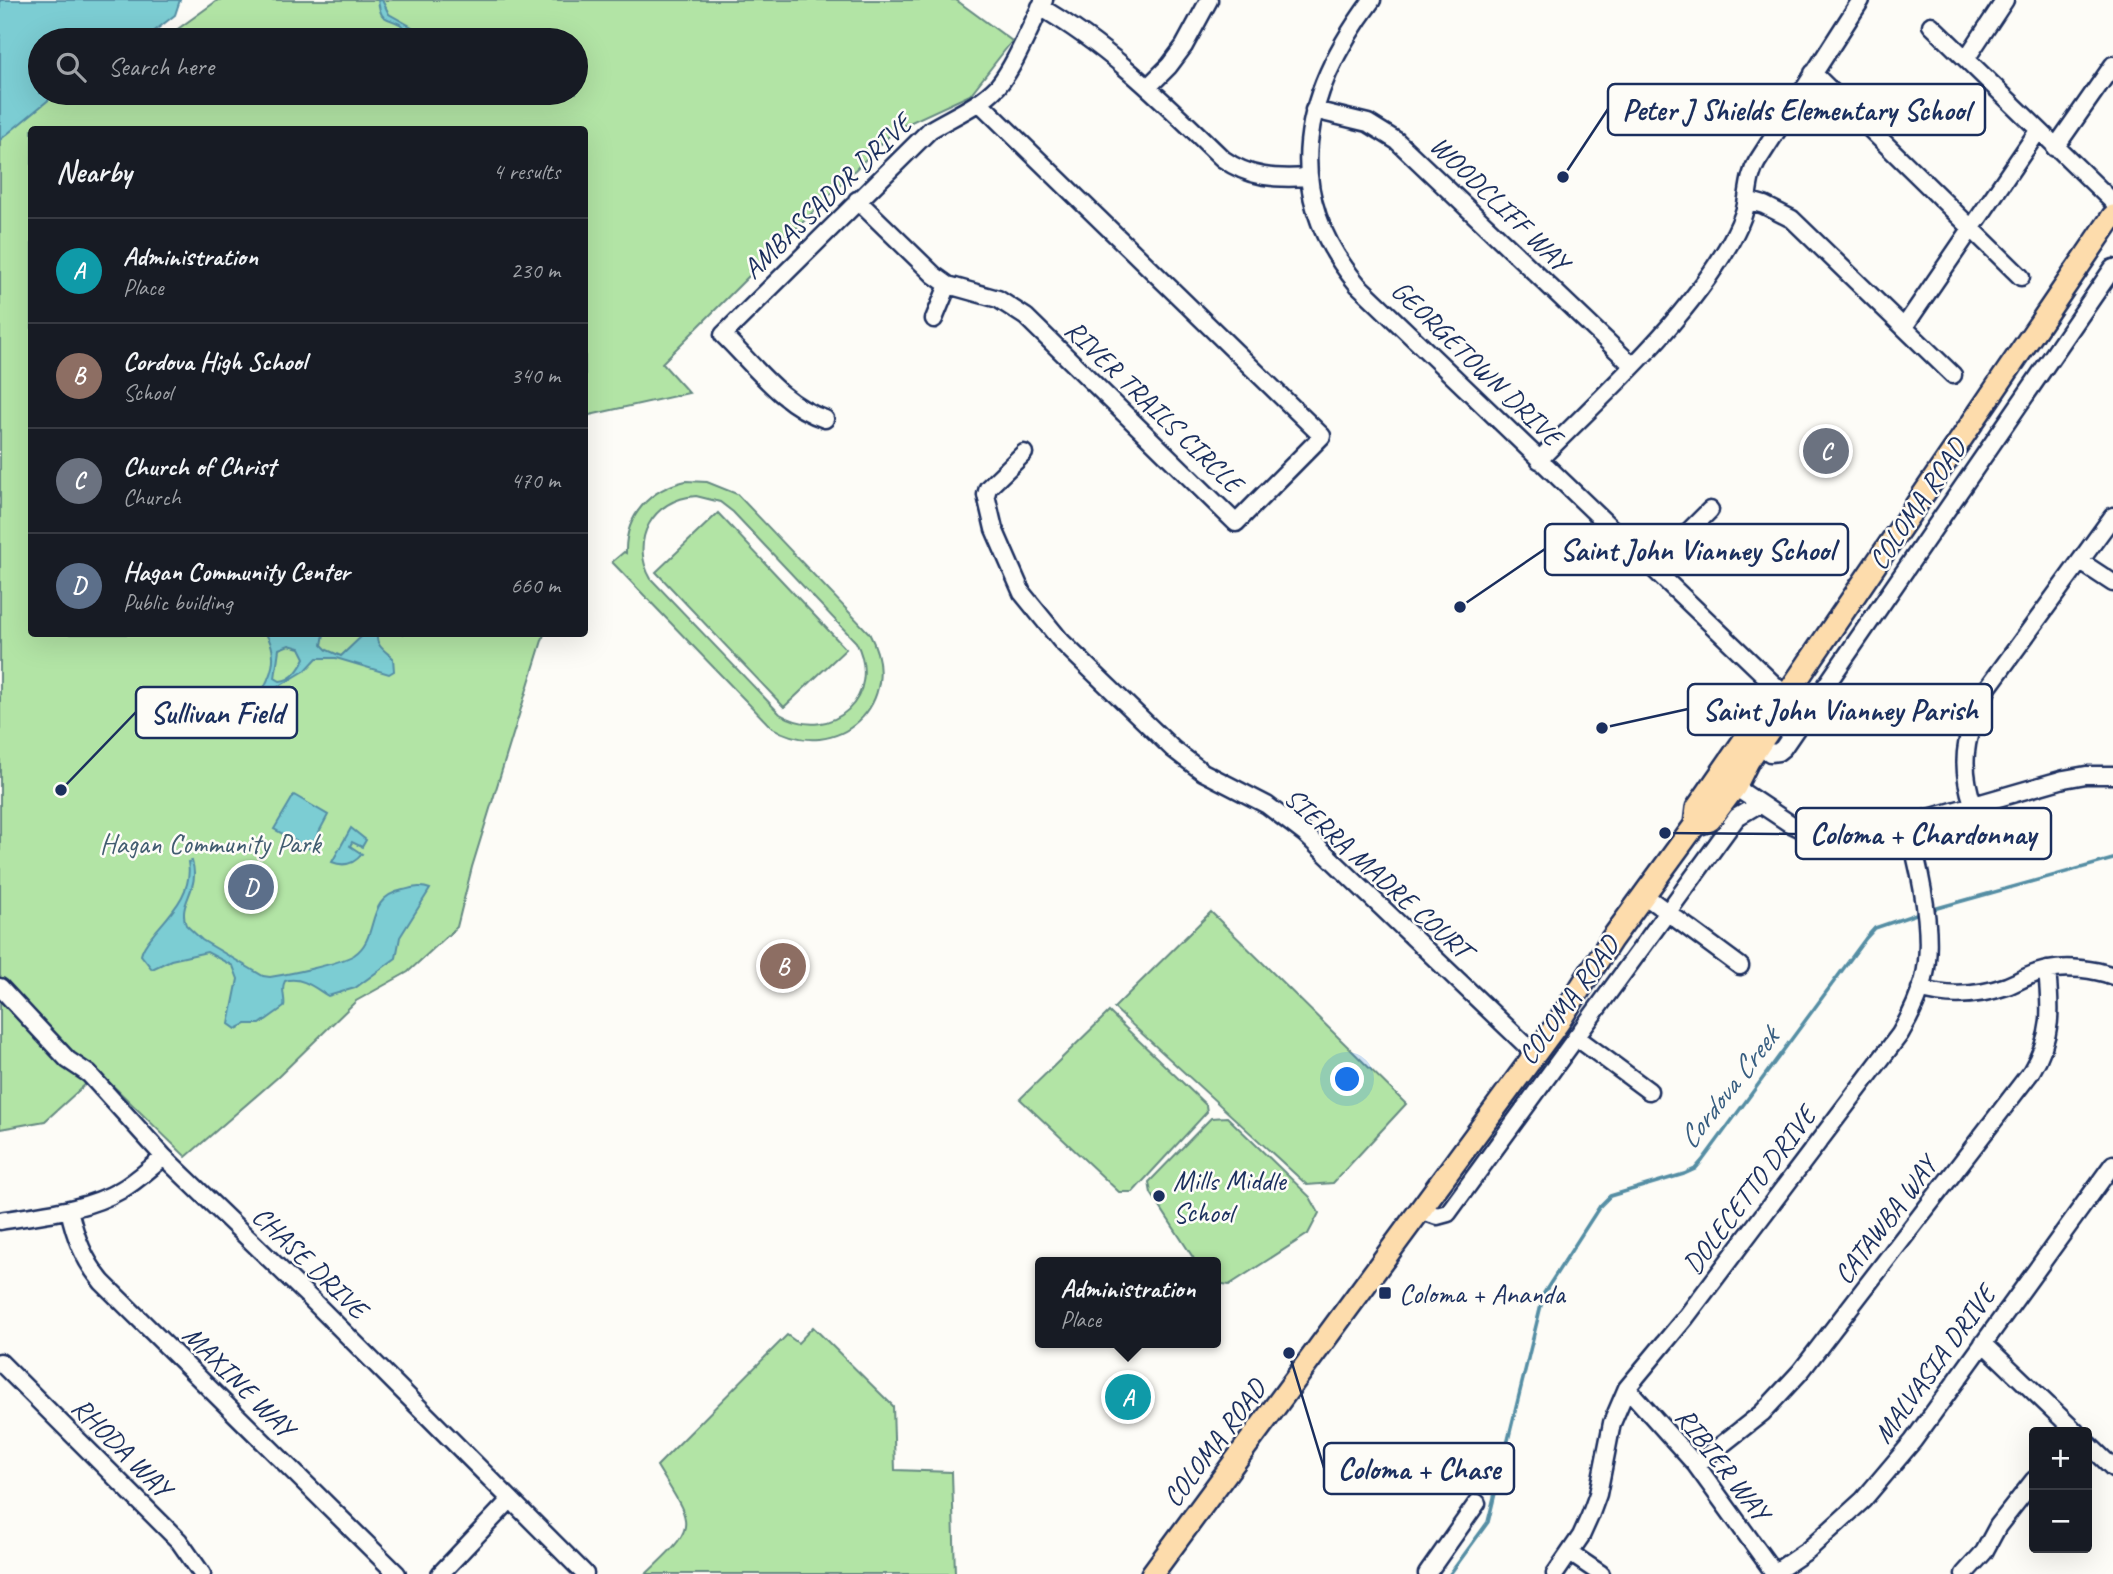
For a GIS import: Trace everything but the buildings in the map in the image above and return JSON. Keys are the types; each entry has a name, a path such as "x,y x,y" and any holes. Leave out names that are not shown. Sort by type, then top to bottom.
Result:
{"main road":[{"name":"COLOMA ROAD","path":"1695,825 1710,820 1735,787 1759,744 1783,710 1786,696 2113,216"},
{"name":"COLOMA ROAD","path":"1152,1574 1535,1054 1695,825 1700,804 1772,700 1786,696"},
{"path":"1700,804 1721,789 1735,787"}],"street":[{"path":"1148,87 1184,46 1209,0"},
{"name":"GEORGETOWN DRIVE","path":"1372,0 1333,61 1314,110 1308,139 1308,177 1325,237 1346,270 1368,295 1786,696"},
{"path":"1966,59 2005,0"},
{"path":"1042,4 1106,51 1235,167 1265,178 1308,177"},
{"name":"AMBASSADOR DRIVE","path":"825,419 806,412 792,402 723,335 930,130 979,102 998,85 1042,4"},
{"path":"1539,460 1669,327 1711,273 1740,225 1753,169 1813,74 1851,4"},
{"path":"1931,25 2113,202"},
{"path":"2056,148 2113,65"},
{"path":"1813,74 2021,277"},
{"name":"RIVER TRAILS CIRCLE","path":"857,200 934,275 948,285 998,299 1026,317 1236,523 1322,436 979,102"},
{"name":"WOODCLIFF WAY","path":"1314,110 1368,123 1397,141 1632,365"},
{"path":"1904,327 2038,131"},
{"path":"1747,200 1765,205 1792,219 1953,375"},
{"name":"COLOMA ROAD","path":"1759,744 1770,753 1783,748 2113,268"},
{"path":"934,319 948,285"},
{"name":"SIERRA MADRE COURT","path":"1024,453 988,488 986,495 994,529 1022,593 1061,641 1173,749 1203,772 1267,805 1305,834 1535,1054"},
{"path":"1652,569 1710,509"},
{"path":"1973,804 1966,778 1965,750 1977,711 1989,686 2113,516"},
{"path":"2081,562 2113,583"},
{"path":"1735,787 1801,829 1822,837 1865,836 2064,779 2086,775 2113,775"},
{"name":"COLOMA ROAD","path":"1420,1210 1437,1216 1448,1213 1737,817 1759,804"},
{"name":"DOLECETTO DRIVE","path":"1556,1574 1586,1526 1598,1494 1612,1423 1627,1388 1685,1317 1900,1034 1910,1017 1927,957 1920,877 1907,824"},
{"path":"1644,895 1740,966"},
{"path":"1920,989 1947,996 1971,994 2007,986 2047,970 2085,970 2113,976"},
{"name":"CATAWBA WAY","path":"1696,1465 1762,1413 1801,1371 2031,1072 2047,1041 2050,1023 2047,970"},
{"name":"CHASE DRIVE","path":"0,987 68,1060 89,1074 164,1157 311,1299 585,1574"},
{"path":"1576,1037 1650,1091"},
{"path":"0,1221 69,1209 102,1200 133,1183 164,1157"},
{"name":"MALVASIA DRIVE","path":"1775,1573 1808,1550 1863,1500 1913,1441 2113,1164"},
{"name":"MAXINE WAY","path":"69,1209 82,1254 102,1282 397,1574"},
{"path":"1983,1343 2070,1427"},
{"name":"RHODA WAY","path":"0,1362 179,1541 202,1574"},
{"name":"RIBIER WAY","path":"1627,1388 1696,1465 1775,1573"},
{"path":"2092,1448 2113,1468"},
{"path":"1964,1574 1984,1552 1998,1526 2029,1486"},
{"path":"440,1574 510,1500"},
{"path":"1427,1574 1477,1503"},
{"path":"1570,1553 1601,1574"}],"green space":[{"name":"Hagan Community Park","path":"218,0 956,0 1012,41 970,95 896,129 662,363 689,393 588,415 588,126 28,126 28,637 543,637 472,867 457,927 408,972 356,1001 278,1077 186,1157 99,1072 45,1121 0,1129 0,135 40,105 588,105 588,28 179,28"},
{"path":"686,481 707,482 737,494 869,633 878,658 879,682 872,704 859,721 841,733 820,739 796,737 771,727 612,562 626,553 630,527 642,506 661,490","holes":["696,496 720,502 733,512 856,642 863,662 863,680 858,697 848,710 834,719 818,723 799,722 780,714 651,579 645,565 644,537 657,514 667,505"]},
{"path":"718,513 846,649 784,707 656,572"},
{"path":"1211,912 1406,1104 1333,1183 1307,1185 1114,1008"},
{"path":"1109,1012 1206,1105 1207,1112 1133,1192 1119,1192 1020,1099"},
{"path":"1227,1117 1310,1197 1319,1213 1308,1234 1229,1285 1221,1284 1221,1257 1193,1257 1151,1193 1149,1182 1211,1118"},
{"path":"813,1327 893,1406 895,1470 952,1472 955,1574 646,1574 675,1545 683,1534 685,1524 684,1514 657,1466 787,1335 798,1343"}],"water":[{"path":"0,0 180,0 175,15 158,28 28,28 28,105 42,105 0,140"},
{"path":"378,0 382,0 389,14 412,28 403,28 384,17"},
{"path":"268,637 323,637 322,645 341,656 361,637 377,637 379,645 393,658 394,671 389,674 336,658 317,658 306,670 273,690 263,700 259,697 272,666 272,650","holes":["289,645 300,648 305,658 289,678 280,681 275,678 279,649"]},
{"path":"294,795 328,815 310,849 274,829"},
{"path":"351,828 366,840 362,847 352,842 350,846 362,854 349,864 332,862"},
{"path":"192,861 194,880 184,909 186,925 202,940 263,976 270,977 326,965 354,955 367,938 382,901 403,890 420,887 430,889 400,937 396,958 355,988 328,996 302,981 285,981 284,1007 260,1024 246,1024 236,1029 229,1024 238,979 233,966 207,952 171,960 152,969 141,955 147,942 181,899 188,882 188,862"}],"waterway":[{"name":"Cordova Creek","path":"1930,910 2113,859"},
{"name":"Cordova Creek","path":"1450,1574 1488,1522 1544,1293 1600,1206 1610,1196 1695,1169 1866,938 1875,928 1922,912"}],"place":[{"name":"Peter J Shields Elementary School","path":"1563,177"},
{"name":"Church of Christ","path":"1826,451"},
{"name":"Saint John Vianney School","path":"1460,607"},
{"name":"Saint John Vianney Parish","path":"1602,728"},
{"name":"Sullivan Field","path":"61,790"},
{"name":"Coloma + Chardonnay","path":"1665,833"},
{"name":"Hagan Community Center","path":"251,887"},
{"name":"Cordova High School","path":"783,966"},
{"name":"Mills Middle School","path":"1159,1196"},
{"name":"Coloma + Ananda","path":"1385,1293"},
{"name":"Coloma + Chase","path":"1289,1353"},
{"name":"Administration","path":"1128,1397"}]}
